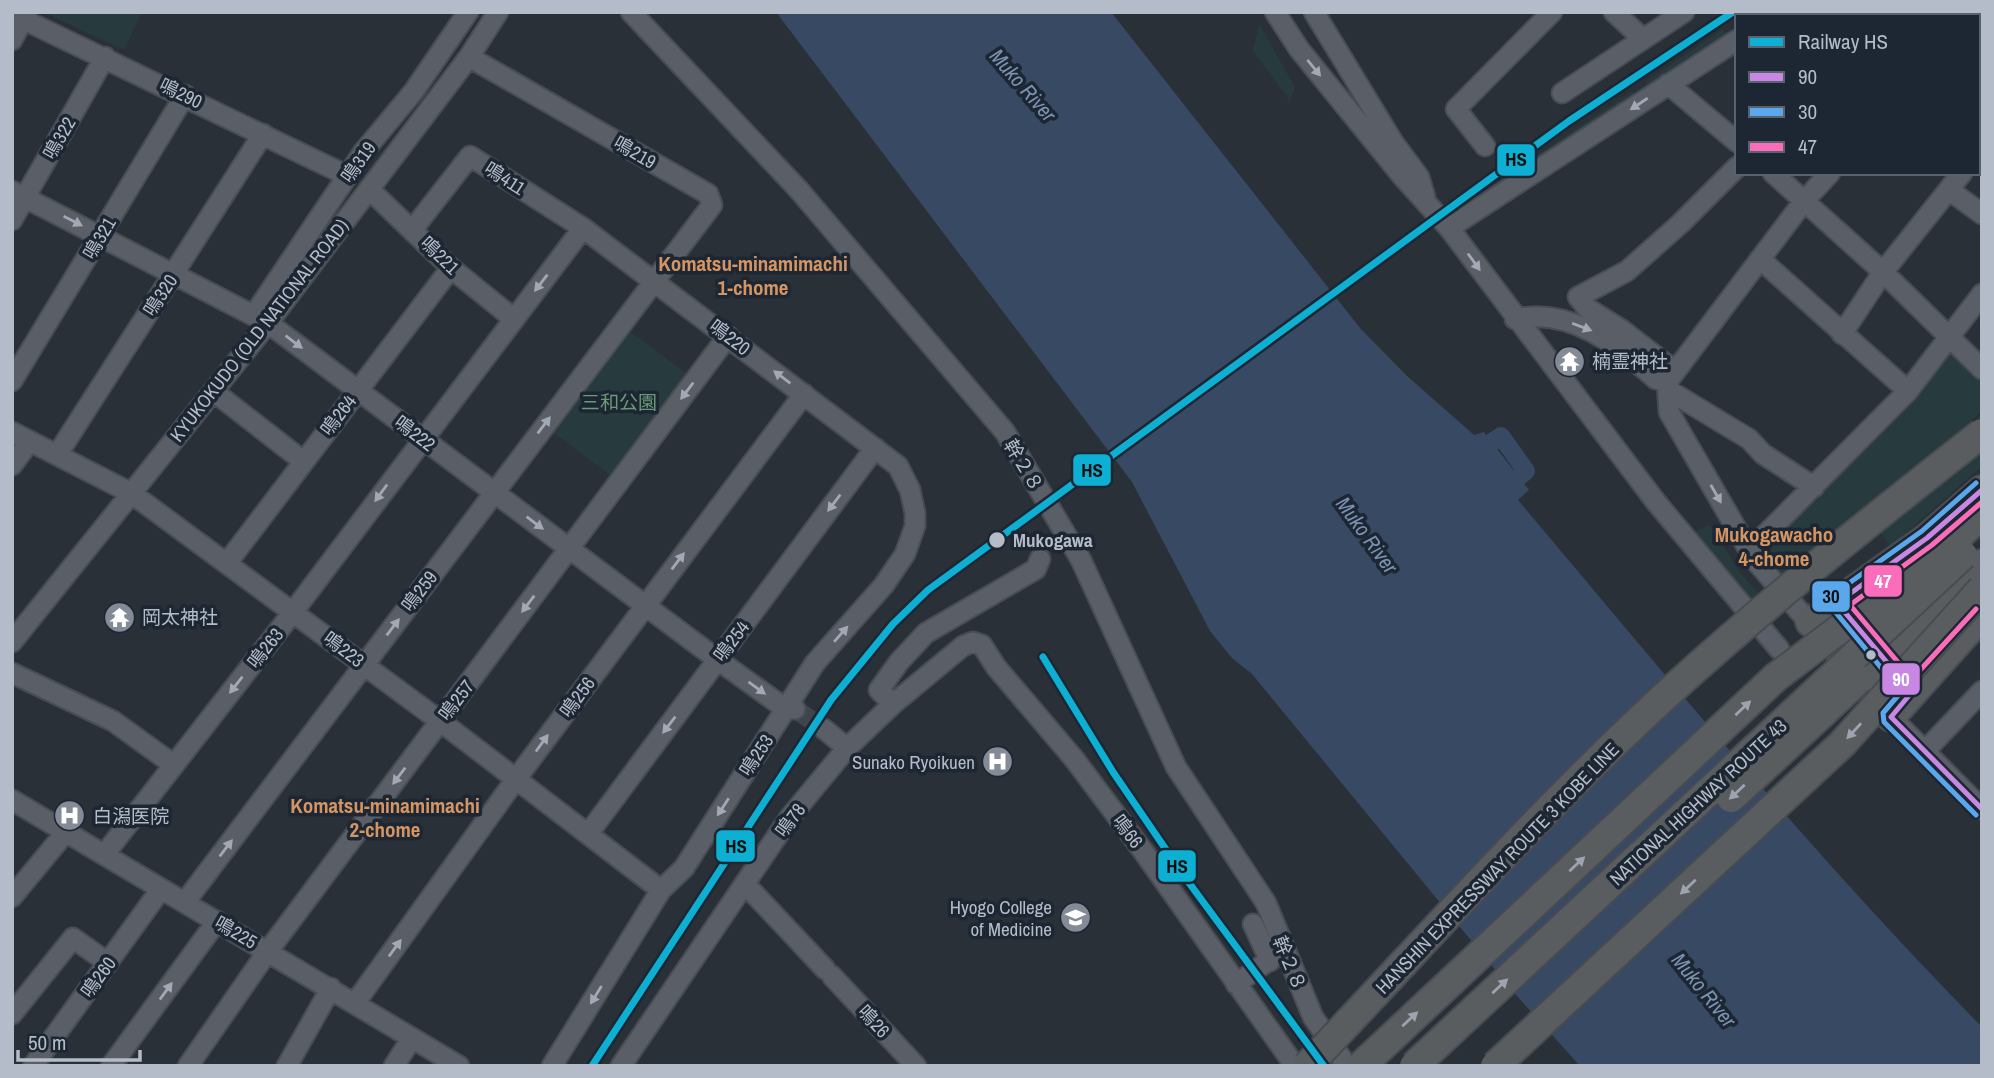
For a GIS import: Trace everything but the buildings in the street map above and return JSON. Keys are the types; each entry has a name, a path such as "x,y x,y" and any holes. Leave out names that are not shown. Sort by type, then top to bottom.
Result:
{"highway":[{"name":"HANSHIN EXPRESSWAY ROUTE 3 KOBE LINE","path":"1310,1066 1464,906 1541,821 1677,689 1813,570 1982,435"},
{"name":"HANSHIN EXPRESSWAY ROUTE 3 KOBE LINE","path":"1310,1066 1540,818 1675,687 1808,570 1982,435"},
{"path":"1810,622 1927,538 1982,490"},
{"path":"1361,1066 1776,677 1939,554 1982,514"},
{"name":"NATIONAL HIGHWAY ROUTE 43","path":"1414,1066 1982,538"},
{"name":"NATIONAL HIGHWAY ROUTE 43","path":"1442,1066 1982,564"},
{"path":"1495,1066 1842,744 1982,590"},
{"path":"1891,717 1982,615"},
{"path":"1326,1066 1464,906"}],"street":[{"name":"鳴319","path":"261,319 348,176 468,12"},
{"name":"KYUKOKUDO (OLD NATIONAL ROAD)","path":"12,642 213,391 261,319 369,189 469,57 498,12"},
{"name":"幹２８","path":"631,12 798,189 1005,432 1081,560 1176,766 1266,903 1313,1017 1347,1066"},
{"path":"1275,12 1306,58 1410,187 1449,228 1656,502 1779,649"},
{"path":"1314,12 1394,142 1419,177 1427,202"},
{"path":"1485,146 1456,109 1552,12"},
{"path":"1614,12 1643,39"},
{"path":"1562,93 1684,12"},
{"name":"鳴290","path":"21,15 348,176"},
{"path":"12,40 21,15"},
{"path":"1449,228 1735,41"},
{"name":"鳴322","path":"12,220 19,194 105,57"},
{"name":"鳴219","path":"469,57 708,194 712,205 653,280"},
{"path":"1668,84 1735,140"},
{"name":"鳴321","path":"12,381 185,95"},
{"name":"鳴320","path":"57,455 263,134"},
{"name":"鳴411","path":"413,229 470,156 583,228"},
{"path":"1735,169 1681,223 1627,271 1578,297 1587,309 1622,330 1670,381 1749,439 1763,454 1814,486"},
{"path":"1775,175 1883,272 1982,369"},
{"path":"1828,175 1804,201 1670,381 1669,412 1749,551 1891,717 1982,809"},
{"path":"1842,334 1883,272 1960,175"},
{"name":"鳴221","path":"369,189 451,268 514,319"},
{"path":"1949,190 1982,214"},
{"name":"鳴222","path":"19,194 261,319 718,660 791,709"},
{"name":"鳴220","path":"583,228 875,448"},
{"name":"鳴263","path":"104,855 293,612 583,228"},
{"path":"1760,259 1908,391"},
{"name":"鳴264","path":"227,563 451,268"},
{"name":"鳴259","path":"185,902 653,280"},
{"path":"1749,551 1908,391 1982,294"},
{"path":"1516,318 1528,316 1588,327 1656,379 1670,381"},
{"name":"鳴257","path":"188,1066 268,951 728,336"},
{"path":"213,391 303,461"},
{"name":"鳴256","path":"355,1003 644,605 804,394"},
{"name":"鳴223","path":"12,432 131,494 364,664 661,890"},
{"path":"12,465 30,441"},
{"name":"鳴254","path":"588,834 875,448"},
{"name":"鳴253","path":"552,1066 661,890 684,868 791,709 815,663 897,569 911,538 915,513 910,490 898,466 875,448"},
{"path":"889,700 879,690 899,662 926,634 1038,564"},
{"name":"鳴78","path":"621,1066 790,817 847,748 893,704 963,646 973,642"},
{"name":"鳴66","path":"973,642 982,645 996,667 1075,760 1295,1066"},
{"path":"12,673 113,721 174,765"},
{"path":"1925,751 1982,691"},
{"path":"824,729 847,748"},
{"name":"鳴225","path":"12,800 459,1066"},
{"path":"12,897 65,833"},
{"name":"鳴26","path":"745,884 916,1066"},
{"name":"鳴260","path":"33,1066 161,888"},
{"path":"111,1066 217,921"},
{"path":"1237,984 1267,962 1253,924"},
{"path":"12,1014 73,939 108,963"},
{"path":"288,1066 331,988"},
{"path":"394,1066 412,1038"}],"green space":[{"path":"43,12 142,12 124,50"},
{"path":"1259,24 1295,87 1290,101 1253,51"},
{"path":"1723,29 1727,36 1648,86 1645,82"},
{"path":"1632,91 1634,95 1489,193 1487,189"},
{"name":"三和公園","path":"622,326 691,377 615,479 546,427"},
{"path":"1947,347 1982,376 1982,411 1932,454 1982,414 1982,466 1891,546 1861,511 1779,576 1758,549"},
{"path":"1710,525 1739,571 1777,616 1769,624 1695,532"}],"water":[{"name":"Muko River","path":"776,12 1111,12 1360,328 1407,376 1474,435 1484,432 1529,490 1518,500 1803,834 1982,1027 1982,1066 1580,1066 1516,995 1252,674 1232,658 1210,631 1132,482"}],"waterway":[{"path":"1492,442 1501,436 1526,471 1519,477"}],"tunnel":[{"path":"795,709 824,729"}],"rail line":[{"name":"HS","path":"592,1066 831,700 893,624 928,590 1569,121 1733,12"},
{"name":"HS","path":"1043,657 1113,772 1184,876 1324,1066"}],"transit line":[{"name":"30","path":"1976,483 1922,531 1831,596 1828,603 1901,692 1883,713 1884,722 1976,815"},
{"name":"90","path":"1982,490 1927,538 1837,603 1912,692 1891,717 1982,809"},
{"name":"47","path":"1976,609 1912,679 1850,605 1932,545 1982,502"}],"place":[{"name":"楠霊神社","path":"1569,361"},
{"name":"Mukogawa","path":"997,540"},
{"name":"岡太神社","path":"119,617"},
{"name":"Sunako Ryoikuen","path":"998,762"},
{"name":"白潟医院","path":"70,816"},
{"name":"Hyogo College of Medicine","path":"1075,918"}],"district":[{"name":"Komatsu-minamimachi 1-chome","path":"753,275"},
{"name":"Mukogawacho 4-chome","path":"1774,546"},
{"name":"Komatsu-minamimachi 2-chome","path":"385,817"}]}
